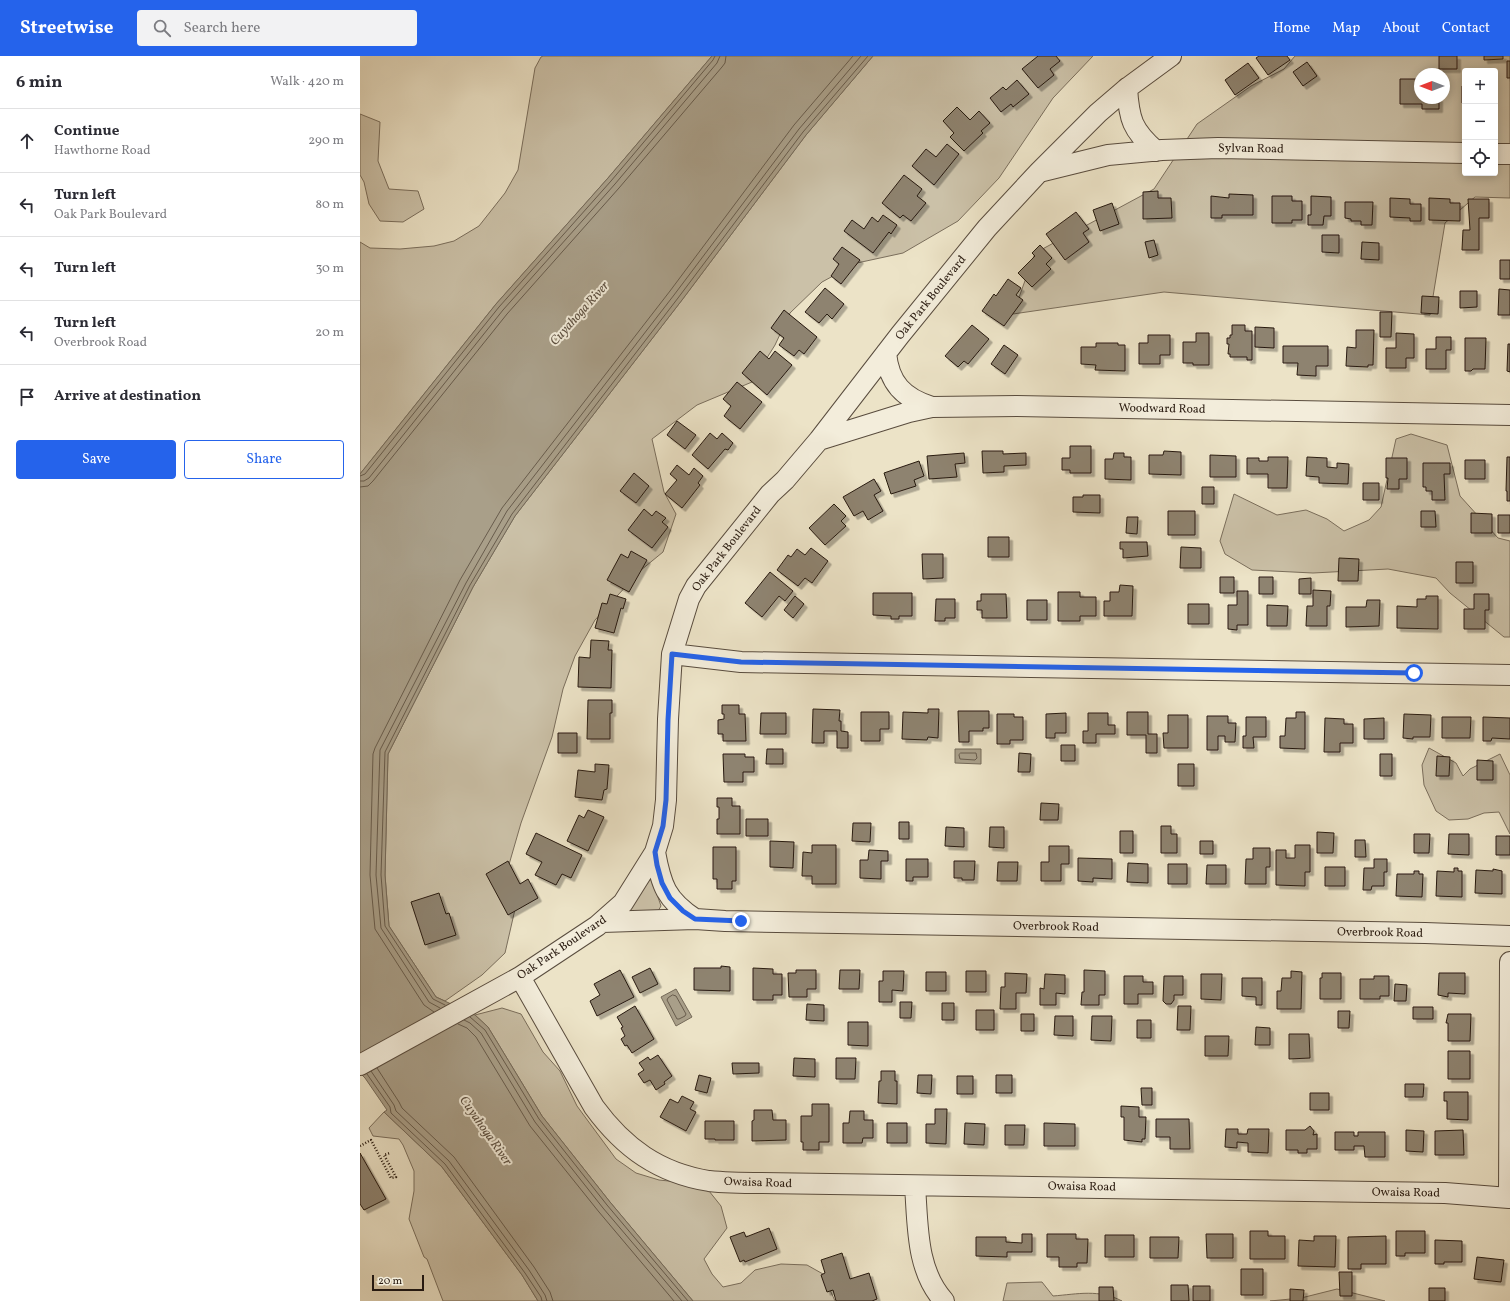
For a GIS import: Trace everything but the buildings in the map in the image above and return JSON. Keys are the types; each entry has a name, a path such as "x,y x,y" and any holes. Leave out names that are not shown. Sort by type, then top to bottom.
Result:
{"street":[{"name":"Oak Park Boulevard","path":"360,1066 520,977 602,922 623,903 655,852 663,826 666,800 668,720 672,654 689,599 696,586 770,494 785,480 818,440 886,353 983,234 1039,172 1098,113 1127,88 1171,56"},
{"path":"1127,88 1128,104 1132,121 1141,137 1156,151"},
{"name":"Sylvan Road","path":"1039,172 1108,155 1218,148 1462,153"},
{"path":"1498,154 1510,154"},
{"path":"886,353 890,372 895,382 903,392 912,399 932,407"},
{"name":"Woodward Road","path":"818,440 909,412 932,407 1032,407 1510,415"},
{"path":"672,654 741,662 1510,675"},
{"path":"655,852 662,883 670,898 683,911 695,919"},
{"name":"Overbrook Road","path":"602,922 695,919 725,921 1425,933 1510,936"},
{"name":"Owaisa Road","path":"520,977 594,1107 616,1134 628,1146 655,1164 682,1175 722,1182 1445,1193 1509,1198 1510,962"},
{"path":"915,1186 919,1245 926,1272 944,1301"}],"path":[{"path":"360,1146 371,1140 391,1178 396,1177 384,1155 390,1153"}],"shaded area":[{"path":"543,56 712,56 608,178 496,304 360,474 360,242 370,248 400,249 434,246 454,241 479,226 505,193 518,170 535,68"},
{"path":"873,56 1093,56 1053,98 999,178 958,221 903,253 857,263 822,282 790,313 775,345 752,382 697,405 652,439 664,492 676,514 663,552 641,570 595,620 575,656 563,689 552,737 521,823 508,868 516,905 505,953 482,975 445,1001 436,997 389,926 385,875 388,754 473,587 515,516 682,300 806,135"},
{"path":"1295,56 1510,56 1510,198 1475,197 1445,223 1430,315 1164,292 1013,314 1035,253 1154,189 1197,124 1251,86 1284,69"},
{"path":"360,114 380,122 378,161 389,189 418,191 424,209 403,222 380,221 369,204 364,182 360,175"},
{"path":"1411,434 1447,445 1460,496 1498,538 1510,541 1510,637 1504,637 1450,593 1436,578 1388,569 1313,573 1252,570 1225,554 1220,541 1234,494 1277,515 1306,510 1327,519 1344,531 1369,520 1381,507 1396,439"},
{"path":"1429,748 1456,763 1463,776 1470,769 1500,754 1510,775 1510,834 1499,812 1484,813 1468,819 1449,820 1436,811 1424,785 1422,765"},
{"path":"651,877 661,906 658,911 631,913 629,907"},
{"path":"502,1008 521,1014 543,1052 560,1071 577,1106 616,1159 636,1173 659,1180 688,1183 709,1191 721,1206 727,1228 704,1259 712,1274 723,1287 741,1283 755,1270 781,1264 807,1265 823,1274 835,1301 693,1301 610,1202 542,1116 488,1027 475,1015"},
{"path":"384,1112 442,1167 522,1275 538,1301 443,1301 427,1259 424,1257 409,1219 414,1191 414,1171 403,1145 399,1139 373,1136 369,1128"},
{"path":"1042,1282 1053,1296 1088,1293 1105,1295 1122,1301 1003,1301 1007,1283"},
{"path":"1337,1289 1385,1301 1270,1301 1301,1298"}],"water":[{"name":"Cuyahoga River","path":"712,56 873,56 806,135 682,300 515,516 473,587 388,754 385,875 389,926 436,997 475,1015 488,1027 542,1116 610,1202 693,1301 538,1301 522,1275 442,1167 384,1112 387,1110 360,1073 360,474 496,304 608,178"},
{"path":"955,749 981,749 981,764 955,763"},
{"path":"676,989 692,1017 676,1026 661,997"}],"route":[{"path":"741,921 695,919 683,911 670,898 662,883 657,865 655,852 663,826 666,800 668,720 672,654 741,662 1414,673"}]}
